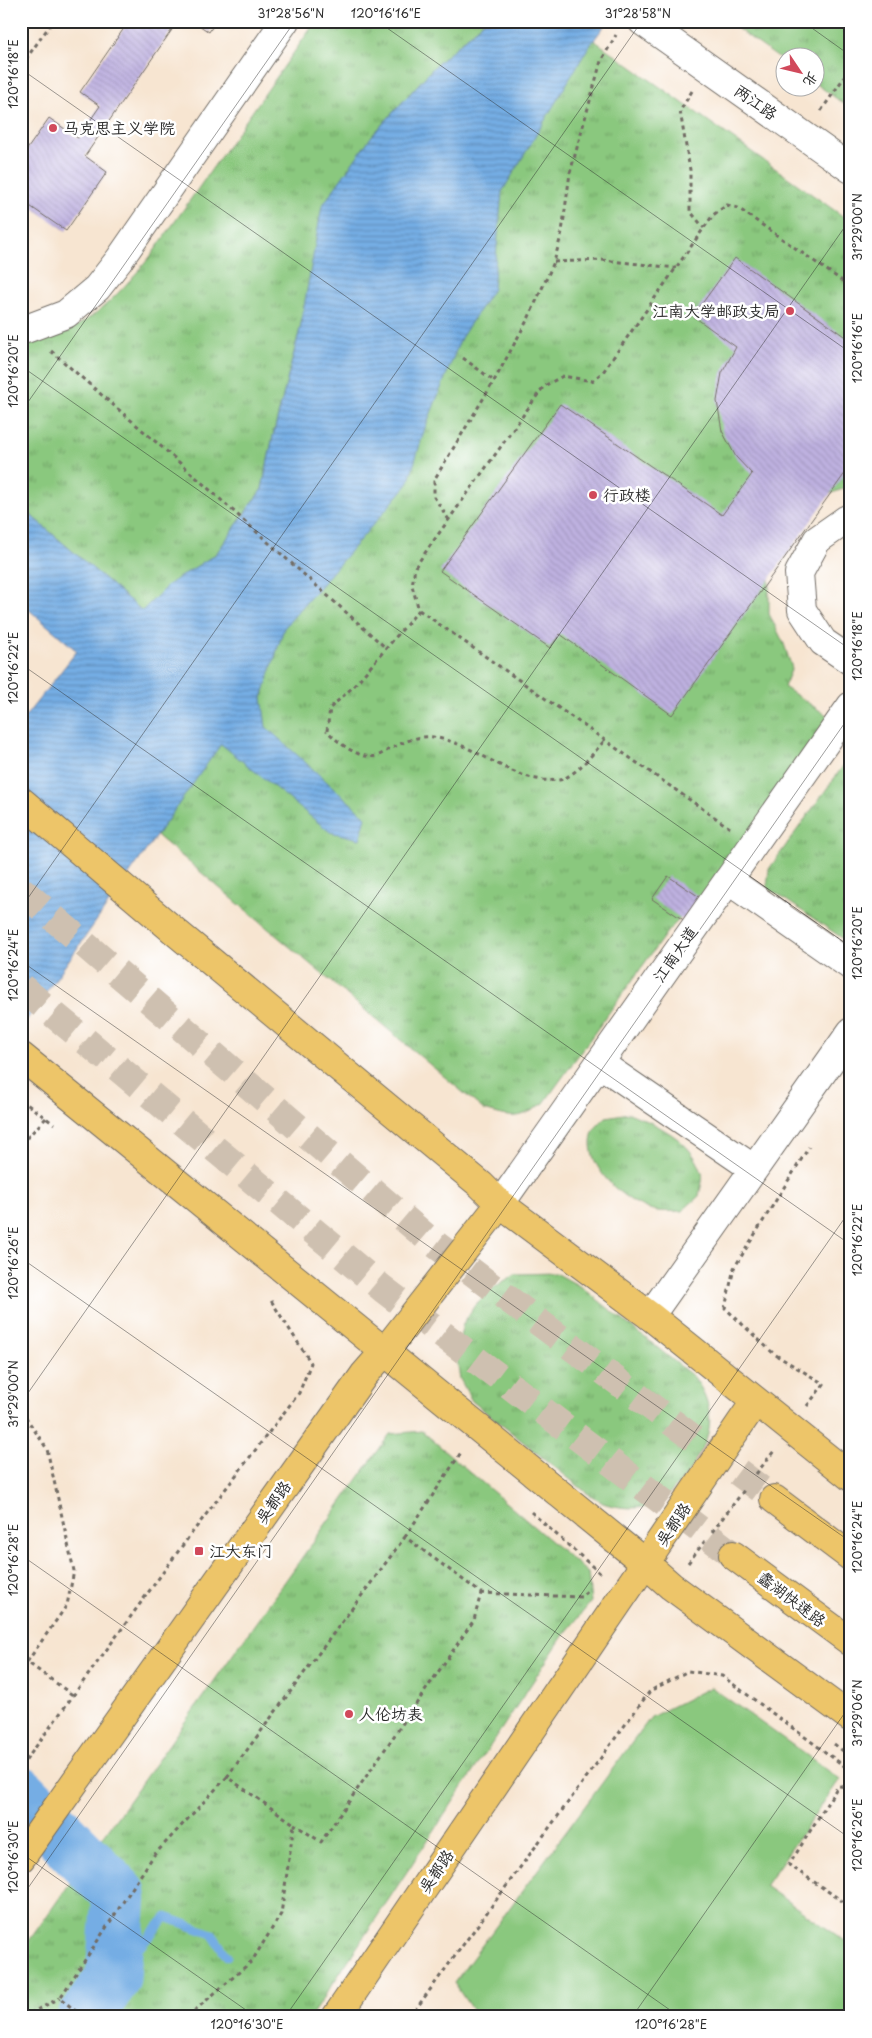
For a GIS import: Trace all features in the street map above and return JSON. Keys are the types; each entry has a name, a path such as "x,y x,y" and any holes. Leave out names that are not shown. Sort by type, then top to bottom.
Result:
{"main road":[{"path":"21,801 178,934 481,1184 500,1204 650,1316 851,1477"},
{"path":"21,1056 671,1586 851,1718"},
{"name":"吴都路","path":"21,1858 364,1374 385,1351 500,1204"},
{"name":"吴都路","path":"336,2017 755,1402"},
{"path":"774,1498 851,1557"},
{"name":"蠡湖快速路","path":"733,1555 851,1642"}],"street":[{"path":"24,329 66,314 97,288 119,260 285,21"},
{"name":"两江路","path":"651,28 851,169"},
{"path":"851,519 817,540 799,573 802,610 823,642 851,662"},
{"name":"江南大道","path":"500,1204 851,706"},
{"path":"728,880 851,966"},
{"path":"650,1316 851,1032"},
{"path":"599,1063 754,1169"}],"path":[{"path":"21,66 54,21"},
{"path":"449,520 434,497 434,480 494,381 529,317 554,262 562,232 570,173 601,61 617,32"},
{"path":"804,136 845,76 851,55"},
{"path":"704,228 690,211 690,170 680,111 706,66"},
{"path":"753,844 420,610 412,586 415,567 544,386 563,376 592,381 604,372 713,215 727,205 738,208 851,287"},
{"path":"554,262 602,260 676,268"},
{"path":"24,329 171,455 387,649"},
{"path":"463,358 494,381"},
{"path":"420,610 353,687 330,708 328,731 340,744 358,754 376,756 394,746 421,736 437,737 458,744 536,780 562,780 581,766 605,740"},
{"path":"21,1100 54,1124"},
{"path":"21,1144 46,1118"},
{"path":"754,1477 824,1384 774,1354 725,1308 734,1268 811,1143"},
{"path":"21,1767 188,1538 299,1393 311,1363 266,1292"},
{"path":"21,1410 46,1449 74,1571 67,1605 27,1662"},
{"path":"23,2017 60,1998 154,1856 227,1777 405,1537 462,1451 470,1457"},
{"path":"671,1586 748,1484"},
{"path":"528,1510 602,1575 597,1581"},
{"path":"405,1537 481,1593 581,1597 592,1586"},
{"path":"227,1777 321,1842 474,1620 481,1593"},
{"path":"21,1658 74,1696"},
{"path":"410,2017 650,1691 688,1671 722,1676 851,1771"},
{"path":"851,1787 838,1786 789,1865 851,1907"},
{"path":"187,2017 252,1961 281,1914 294,1824"},
{"path":"60,1998 83,2017"}],"green space":[{"path":"316,21 485,21 434,67 371,137 300,329 273,436 262,489 216,554 169,584 142,611 21,507 21,345 42,341 79,325 123,287 150,257"},
{"path":"727,21 851,21 851,109 824,90 824,48 774,48 774,55"},
{"path":"588,36 851,222 851,486 824,496 769,575 769,614 784,644 792,668 784,687 831,718 705,893 667,932 544,1103 527,1113 509,1116 484,1110 153,832 497,186"},
{"path":"851,755 851,944 767,887 769,869"},
{"path":"629,1113 673,1135 690,1151 697,1161 702,1173 699,1196 682,1211 658,1211 646,1208 621,1193 600,1171 591,1145 593,1132 606,1117"},
{"path":"556,1273 583,1288 694,1377 702,1390 710,1415 707,1438 702,1450 680,1483 653,1505 635,1508 614,1506 603,1503 587,1493 472,1401 460,1379 456,1353 463,1324 475,1305 490,1290 515,1274"},
{"path":"422,1431 588,1573 591,1602 563,1636 322,2000 310,2017 21,2017 21,1952 390,1434"},
{"path":"711,1687 840,1779 765,1886 851,1945 851,2017 477,2017 454,1983 651,1717"}],"water":[{"path":"485,21 608,21 588,48 502,192 493,289 461,338 425,428 408,484 284,628 262,698 266,727 366,817 360,839 330,832 221,744 21,1028 21,722 77,651 21,603 21,507 142,611 169,584 216,554 262,489 273,436 300,329 322,206 371,137 434,67"}],"building":[{"name":"马克思主义学院","path":"129,21 178,21 85,156 107,172 66,231 21,200 21,158 49,118 78,138 100,106 80,92"},
{"path":"193,21 216,21 209,32"},
{"name":"行政楼","path":"735,258 851,341 851,465 672,715 560,634 550,648 440,571 560,404 722,515 752,474 736,457 722,431 717,401 722,373 736,347 693,316"},
{"path":"668,876 701,898 685,921 652,899"}],"waterway":[{"path":"21,1794 119,1894 113,1978 85,2017"},
{"path":"113,1978 166,1917 212,1934 227,1956"}],"tunnel":[{"path":"21,890 427,1238 774,1499"},
{"path":"21,987 383,1289 733,1555"}],"place":[{"name":"马克思主义学院","path":"53,128"},
{"name":"江南大学邮政支局","path":"790,311"},
{"name":"行政楼","path":"593,495"},
{"name":"江大东门","path":"199,1551"},
{"name":"人伦坊表","path":"349,1714"}]}
